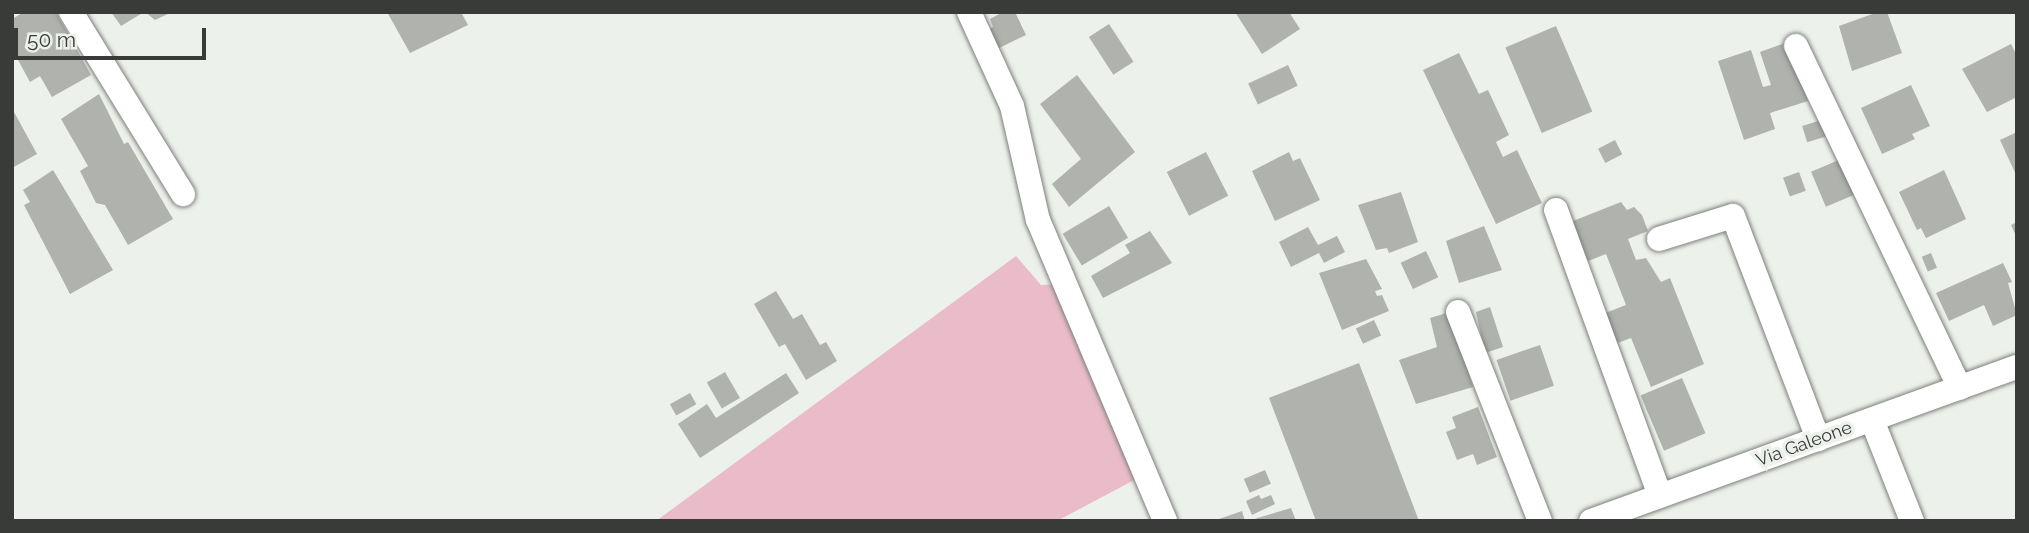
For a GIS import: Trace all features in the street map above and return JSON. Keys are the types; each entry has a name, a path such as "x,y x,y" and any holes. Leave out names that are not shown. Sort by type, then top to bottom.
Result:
{"street":[{"path":"71,12 183,194"},
{"path":"969,12 1012,106 1038,220 1165,521"},
{"path":"1796,46 1960,388"},
{"path":"1556,209 1660,496"},
{"path":"1658,239 1732,216 1818,439"},
{"path":"1458,312 1540,521"},
{"name":"Via Galeone","path":"1591,521 2017,367"},
{"path":"1872,420 1912,521"}],"shaded area":[{"path":"1016,256 1041,285 1056,284 1138,478 1057,521 656,521"}],"building":[{"path":"24,12 56,12 91,75 52,97 40,76 30,82 12,49 12,19"},
{"path":"111,12 144,12 121,26"},
{"path":"145,12 172,12 155,20"},
{"path":"387,12 461,12 468,25 410,53"},
{"path":"1003,12 1015,12 1026,35 995,50 986,31 993,27 990,19"},
{"path":"1235,12 1289,12 1300,29 1262,54"},
{"path":"1878,12 1887,12 1902,53 1852,71 1839,26"},
{"path":"1109,24 1134,62 1113,75 1089,37"},
{"path":"1556,26 1592,112 1542,133 1505,47"},
{"path":"1788,42 1808,101 1770,113 1775,129 1744,140 1718,61 1751,50 1763,87 1771,85 1760,52"},
{"path":"2011,44 2017,56 2017,97 1987,112 1962,69"},
{"path":"1459,53 1479,94 1488,90 1509,135 1496,142 1503,157 1517,150 1542,203 1496,224 1423,70"},
{"path":"1288,65 1298,86 1258,104 1248,84"},
{"path":"1077,75 1135,152 1069,207 1052,184 1081,159 1040,104"},
{"path":"1911,85 1930,126 1912,134 1915,139 1882,154 1861,108"},
{"path":"99,94 124,144 128,142 173,219 128,245 105,205 96,203 80,171 88,166 61,119"},
{"path":"14,112 37,154 12,168 12,113"},
{"path":"1828,118 1833,134 1807,142 1802,126"},
{"path":"2017,132 2017,177 2000,140"},
{"path":"1615,140 1622,154 1605,163 1598,149"},
{"path":"1206,152 1228,196 1189,216 1167,172"},
{"path":"1289,152 1293,161 1300,158 1320,200 1275,221 1252,171"},
{"path":"1846,157 1861,192 1826,207 1811,172"},
{"path":"53,170 113,270 70,294 24,205 30,202 23,190"},
{"path":"1944,170 1966,219 1926,238 1921,228 1917,230 1899,192"},
{"path":"1799,172 1806,191 1790,197 1783,178"},
{"path":"1401,192 1418,242 1389,253 1387,248 1376,250 1358,205"},
{"path":"1621,202 1627,210 1634,207 1642,215 1648,231 1628,239 1636,260 1646,258 1661,282 1670,278 1704,364 1651,387 1631,338 1612,345 1600,315 1626,305 1606,254 1588,261 1568,223"},
{"path":"1109,206 1128,238 1082,266 1063,234"},
{"path":"2017,222 2017,238 2011,225"},
{"path":"1484,226 1502,270 1459,283 1446,241"},
{"path":"1308,227 1318,245 1337,236 1345,252 1324,263 1319,253 1291,267 1279,242"},
{"path":"1150,231 1172,263 1103,298 1091,276 1130,253 1125,245"},
{"path":"1426,251 1438,277 1413,289 1401,263"},
{"path":"1931,253 1937,268 1928,272 1922,257"},
{"path":"1366,259 1382,289 1375,291 1377,296 1382,295 1389,311 1342,330 1319,273"},
{"path":"2003,263 2012,282 2008,283 2017,315 1993,326 1984,305 1949,321 1936,293"},
{"path":"776,291 793,319 802,314 820,345 826,342 837,361 806,380 785,344 779,347 754,304"},
{"path":"1490,307 1503,347 1485,353 1476,312"},
{"path":"1450,312 1473,387 1416,404 1399,360 1437,347 1430,318"},
{"path":"1374,320 1381,335 1363,344 1356,328"},
{"path":"1540,345 1554,386 1511,401 1497,360"},
{"path":"1359,363 1419,521 1316,521 1269,398"},
{"path":"725,372 740,398 722,408 707,383"},
{"path":"786,373 799,393 700,458 678,424 707,404 716,418"},
{"path":"1682,378 1705,433 1664,451 1641,396"},
{"path":"690,393 696,404 676,416 670,404"},
{"path":"1478,407 1497,457 1477,465 1473,454 1457,460 1446,432 1456,428 1452,417"},
{"path":"1265,470 1271,484 1250,493 1244,479"},
{"path":"1259,495 1261,499 1271,495 1275,504 1252,515 1246,501"},
{"path":"1291,508 1296,521 1251,521 1251,520"},
{"path":"1242,511 1245,521 1216,521 1216,520"}]}
